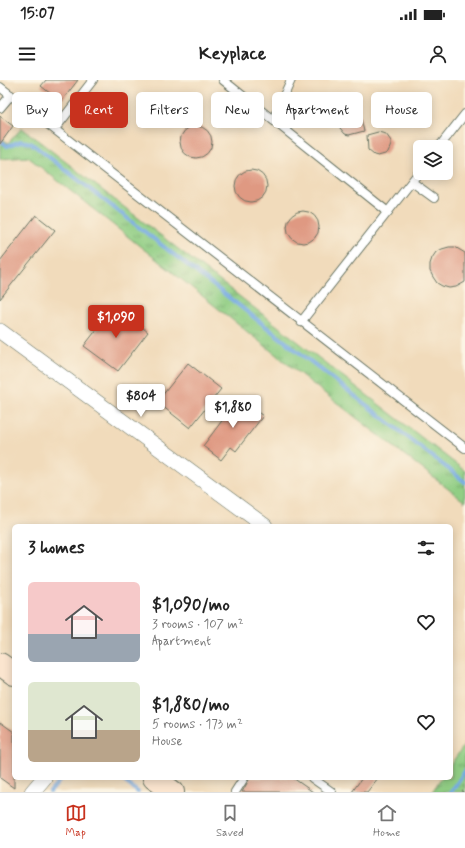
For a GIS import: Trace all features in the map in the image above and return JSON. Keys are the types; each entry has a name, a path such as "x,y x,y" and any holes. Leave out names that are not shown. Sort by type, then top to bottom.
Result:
{"street":[{"path":"0,331 262,524"},
{"path":"0,664 12,673"},
{"path":"32,792 42,780"},
{"path":"157,780 173,792"}],"lane":[{"path":"55,129 93,80"},
{"path":"223,80 272,119"},
{"path":"286,92 291,80"},
{"path":"0,87 465,448"},
{"path":"0,108 10,95"},
{"path":"445,140 465,114"},
{"path":"283,128 388,212"},
{"path":"301,322 412,182 434,198"},
{"path":"235,792 243,780"},
{"path":"315,780 332,792"}],"green space":[{"path":"22,128 465,471 465,502 314,385 28,157 0,159 0,137 8,143"},
{"path":"465,744 465,792 432,792 440,780 453,780 453,761"}],"building":[{"path":"46,80 78,80 62,101 62,92 48,92 41,86"},
{"path":"0,116 12,125 12,127 0,144"},
{"path":"363,127 364,131 349,135 345,134 340,128"},
{"path":"188,128 203,128 209,133 212,139 212,145 209,151 199,158 193,158 187,155 180,145 181,136"},
{"path":"378,132 386,134 391,141 391,145 388,152 378,156 374,155 368,150 367,135"},
{"path":"248,170 254,170 264,177 267,186 266,192 260,199 254,202 248,202 238,195 235,189 235,183 242,173"},
{"path":"300,211 306,211 316,218 319,227 318,233 312,240 306,243 300,243 290,236 287,230 287,224 294,214"},
{"path":"36,215 55,230 0,299 0,261"},
{"path":"449,247 455,247 465,253 465,282 456,287 449,288 437,283 430,271 430,264 436,252"},
{"path":"115,306 148,332 118,371 84,346"},
{"path":"188,363 221,389 190,428 157,402"},
{"path":"239,398 263,416 236,451 231,447 221,460 203,446"},
{"path":"0,722 12,731 12,780 14,780 14,788 0,778"},
{"path":"249,780 296,780 313,792 242,792"},
{"path":"361,780 376,780 367,792 352,792"}],"waterway":[{"path":"0,140 7,146 21,141 31,143 465,482"},
{"path":"451,792 465,771"},
{"path":"50,792 60,780"},
{"path":"123,780 138,792"}]}
